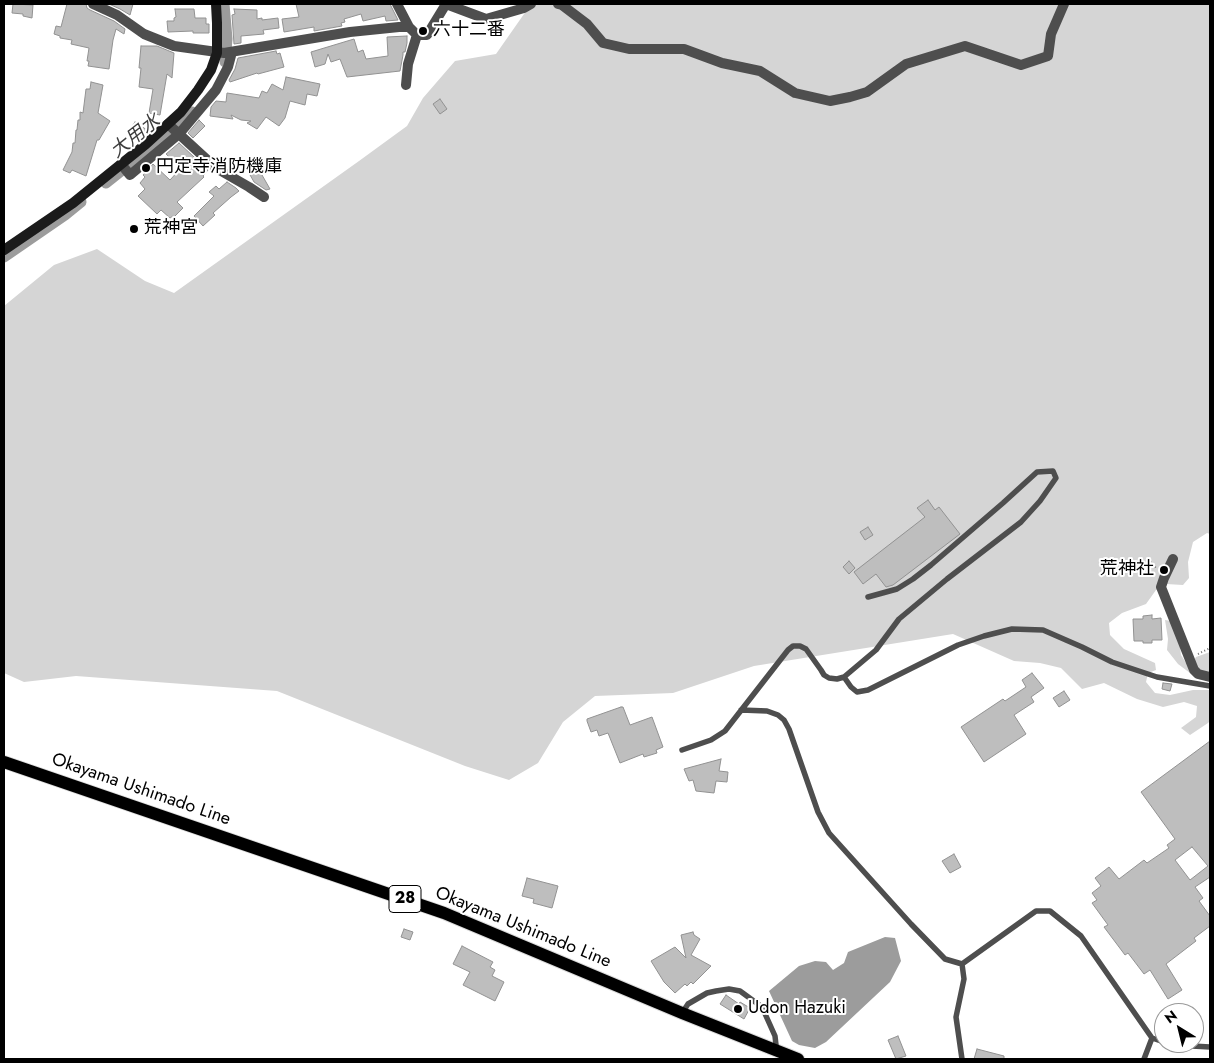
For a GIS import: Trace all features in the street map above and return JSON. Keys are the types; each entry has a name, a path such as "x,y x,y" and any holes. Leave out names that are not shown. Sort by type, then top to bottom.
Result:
{"main road":[{"path":"4,250 124,168 174,129 180,112 224,53 217,23 216,4"},
{"name":"Okayama Ushimado Line","path":"4,762 444,912 682,1013 798,1059"}],"street":[{"path":"93,4 117,15 144,34 174,46 224,53 350,32 409,27"},
{"path":"397,4 409,27 417,35 427,35 446,4 486,19 524,8 531,4"},
{"path":"558,4 587,24 604,43 629,49 684,49 722,63 760,71 795,93 830,100 867,92 906,64 965,46 1021,65 1048,56 1051,34 1064,4"},
{"path":"406,85 408,64 417,35"},
{"path":"124,168 130,175 174,129 216,90 228,68 224,53"},
{"path":"174,129 216,168 264,197"},
{"path":"1173,559 1160,587 1194,670 1198,674 1210,677"}],"lane":[{"path":"682,750 711,740 724,731 793,646 800,646 806,649 824,675 837,679 844,677 876,650 899,619 1021,522 1040,501 1056,478 1053,471 1037,472 913,579 897,588 868,597"},
{"path":"844,677 857,692 868,690 958,645 1012,629 1027,629 1042,630 1112,662 1157,678 1210,686"},
{"path":"741,710 767,711 778,715 784,720 828,834 946,959 962,964"},
{"path":"962,964 1036,911 1050,911 1081,936 1152,1038 1144,1059"},
{"path":"962,964 964,979 956,1017 962,1059"},
{"path":"682,1013 688,1004 707,993 728,989 740,991 762,1007 775,1036 776,1050"}],"shaded area":[{"path":"531,4 1210,4 1210,534 1207,533 1193,542 1188,562 1189,578 1183,585 1166,584 1156,590 1146,604 1122,613 1109,623 1110,635 1124,649 1155,663 1156,670 1148,673 1146,682 1155,693 1170,695 1193,690 1210,690 1210,721 1208,723 1190,735 1181,728 1196,717 1197,706 1184,702 1163,707 1137,699 1104,683 1082,689 1061,668 1040,663 1014,661 953,634 754,666 673,693 595,696 563,722 538,763 509,780 465,766 277,691 76,676 24,682 4,673 4,306 54,265 97,249 145,281 174,293 407,126 423,98 455,61 496,54"},
{"path":"1165,620 1171,621 1179,639 1181,655 1186,663 1193,662 1196,657 1210,652 1210,681 1198,679 1178,664 1167,650 1168,639"},
{"path":"885,937 895,938 901,961 890,982 826,1042 815,1048 799,1045 792,1041 769,991 799,966 815,961 826,962 833,970 844,963 848,952"}],"building":[{"path":"13,4 33,5 32,18 23,16 23,14 12,13"},
{"path":"67,4 86,4 90,10 114,21 125,29 124,34 116,29 109,69 88,66 89,48 71,44 72,40 60,38 60,36 54,34 56,26 61,27"},
{"path":"109,4 133,4 130,15"},
{"path":"296,4 390,4 398,20 386,21 385,16 363,21 361,14 344,19 345,22 341,23 342,26 314,31 314,27 284,32 282,19 299,17"},
{"path":"175,9 194,9 195,18 206,18 206,24 209,24 209,33 193,33 193,31 168,32 167,21 174,21 176,17"},
{"path":"234,9 257,10 257,19 278,18 279,28 263,30 264,34 241,36 241,43 234,44 232,15 235,14"},
{"path":"407,36 400,71 347,77 340,59 331,62 328,54 325,64 315,67 311,52 354,39 358,52 363,50 366,59 388,56 387,37"},
{"path":"141,46 157,46 174,53 172,78 167,74 160,115 149,113 153,89 139,87"},
{"path":"276,51 277,54 280,53 284,67 230,82 229,80 238,58"},
{"path":"286,77 320,84 317,96 307,94 305,105 290,101 285,118 279,126 266,117 257,129 247,123 251,121 241,120 231,115 233,119 210,116 211,107 216,101 226,102 227,93 259,98 262,91 267,93 272,84 283,90"},
{"path":"91,82 103,85 98,113 110,121 99,140 97,140 86,176 72,170 70,173 63,170 72,152 73,143 75,143 80,112 83,113 86,89 90,89"},
{"path":"440,99 447,109 440,114 433,104"},
{"path":"199,120 205,126 193,138 188,133"},
{"path":"135,122 147,130 142,137 130,129"},
{"path":"179,143 208,170 204,177 177,202 183,208 174,217 170,218 161,210 157,214 138,196 145,189 140,183 145,177 143,175 153,164 170,180 181,168 166,154"},
{"path":"254,161 270,189 266,190 254,182 245,166"},
{"path":"227,182 239,191 213,213 215,215 203,226 194,216 214,196 209,192 216,186 219,189"},
{"path":"928,500 935,510 939,507 960,534 893,585 886,587 876,574 863,584 854,572 925,517 917,508"},
{"path":"868,527 873,535 865,540 860,532"},
{"path":"849,561 855,568 849,574 843,567"},
{"path":"1152,615 1152,619 1161,618 1162,640 1152,640 1152,643 1134,641 1133,619 1143,619 1143,616"},
{"path":"1032,673 1044,688 1031,697 1034,702 1014,715 1026,734 984,762 961,727 1003,699 1005,701 1026,687 1022,680"},
{"path":"1163,683 1172,684 1170,691 1162,689"},
{"path":"1064,691 1070,700 1059,707 1053,698"},
{"path":"623,707 630,725 652,717 663,747 656,750 657,753 644,757 643,754 620,763 608,733 599,736 597,730 591,732 587,719"},
{"path":"1210,741 1210,877 1195,887 1203,898 1199,901 1210,916 1210,926 1194,938 1196,941 1166,964 1182,990 1168,999 1150,970 1144,974 1128,953 1125,955 1104,927 1108,925 1092,903 1097,900 1092,893 1101,886 1095,878 1109,867 1119,879 1144,860 1147,863 1169,848 1167,845 1175,839 1141,792","holes":["1192,847 1208,866 1190,880 1175,860"]},
{"path":"721,759 719,771 728,772 727,782 716,781 714,793 696,791 693,780 689,781 684,769"},
{"path":"954,854 961,867 950,873 942,861"},
{"path":"527,878 558,886 552,908 533,903 534,899 522,896"},
{"path":"404,929 413,932 410,940 401,937"},
{"path":"693,932 700,939 691,955 711,966 693,984 691,982 687,986 685,984 675,993 664,982 651,961 675,947 686,958 681,935"},
{"path":"462,946 493,962 490,967 495,970 492,976 504,982 495,1001 463,985 470,972 453,964"},
{"path":"726,995 739,1004 740,1002 750,1008 744,1019 720,1004"},
{"path":"898,1036 906,1056 896,1059 888,1040"},
{"path":"977,1049 1004,1056 1004,1059 974,1059"}],"waterway":[{"name":"大用水","path":"224,4 227,39 225,62"},
{"name":"大用水","path":"106,183 185,120 192,112"},
{"name":"大用水","path":"4,257 81,202"}],"place":[{"name":"六十二番","path":"423,31"},
{"name":"円定寺消防機庫","path":"146,168"},
{"name":"荒神宮","path":"134,229"},
{"name":"荒神社","path":"1164,570"},
{"name":"Udon Hazuki","path":"738,1009"}]}
